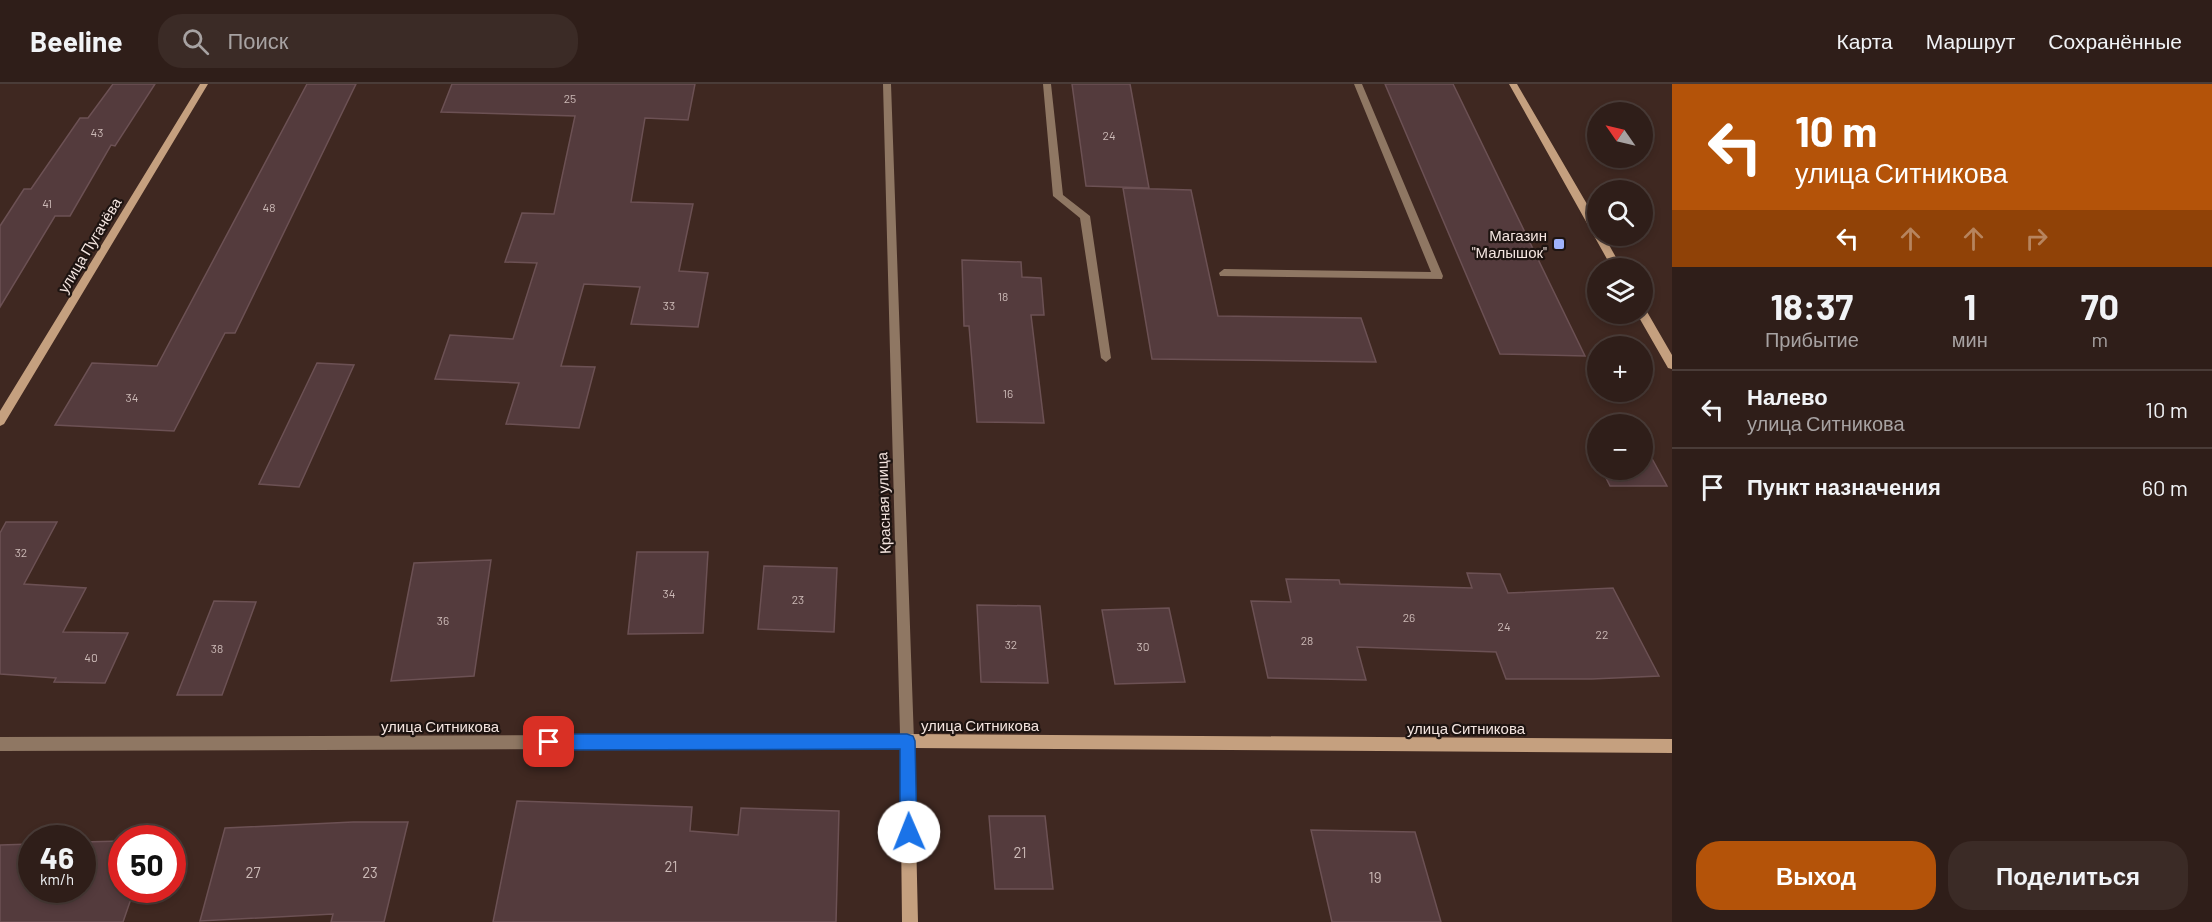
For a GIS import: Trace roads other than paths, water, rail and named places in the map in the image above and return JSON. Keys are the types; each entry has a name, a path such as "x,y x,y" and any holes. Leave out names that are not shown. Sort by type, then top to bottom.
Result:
{"main road":[{"name":"улица Пугачёва","path":"0,421 204,84"},
{"path":"1513,84 1587,215"},
{"path":"1648,324 1672,365"},
{"name":"улица Ситникова","path":"907,741 1672,746"},
{"name":"Красная улица","path":"907,741 910,922"}],"street":[{"name":"Красная улица","path":"887,84 907,741"},
{"path":"1047,84 1058,196 1085,216 1106,358"},
{"path":"1224,273 1438,276 1358,84"},
{"name":"улица Ситникова","path":"0,744 907,741"}],"place":[{"name":"Магазин \"Малышок\"","path":"1559,244"}]}
